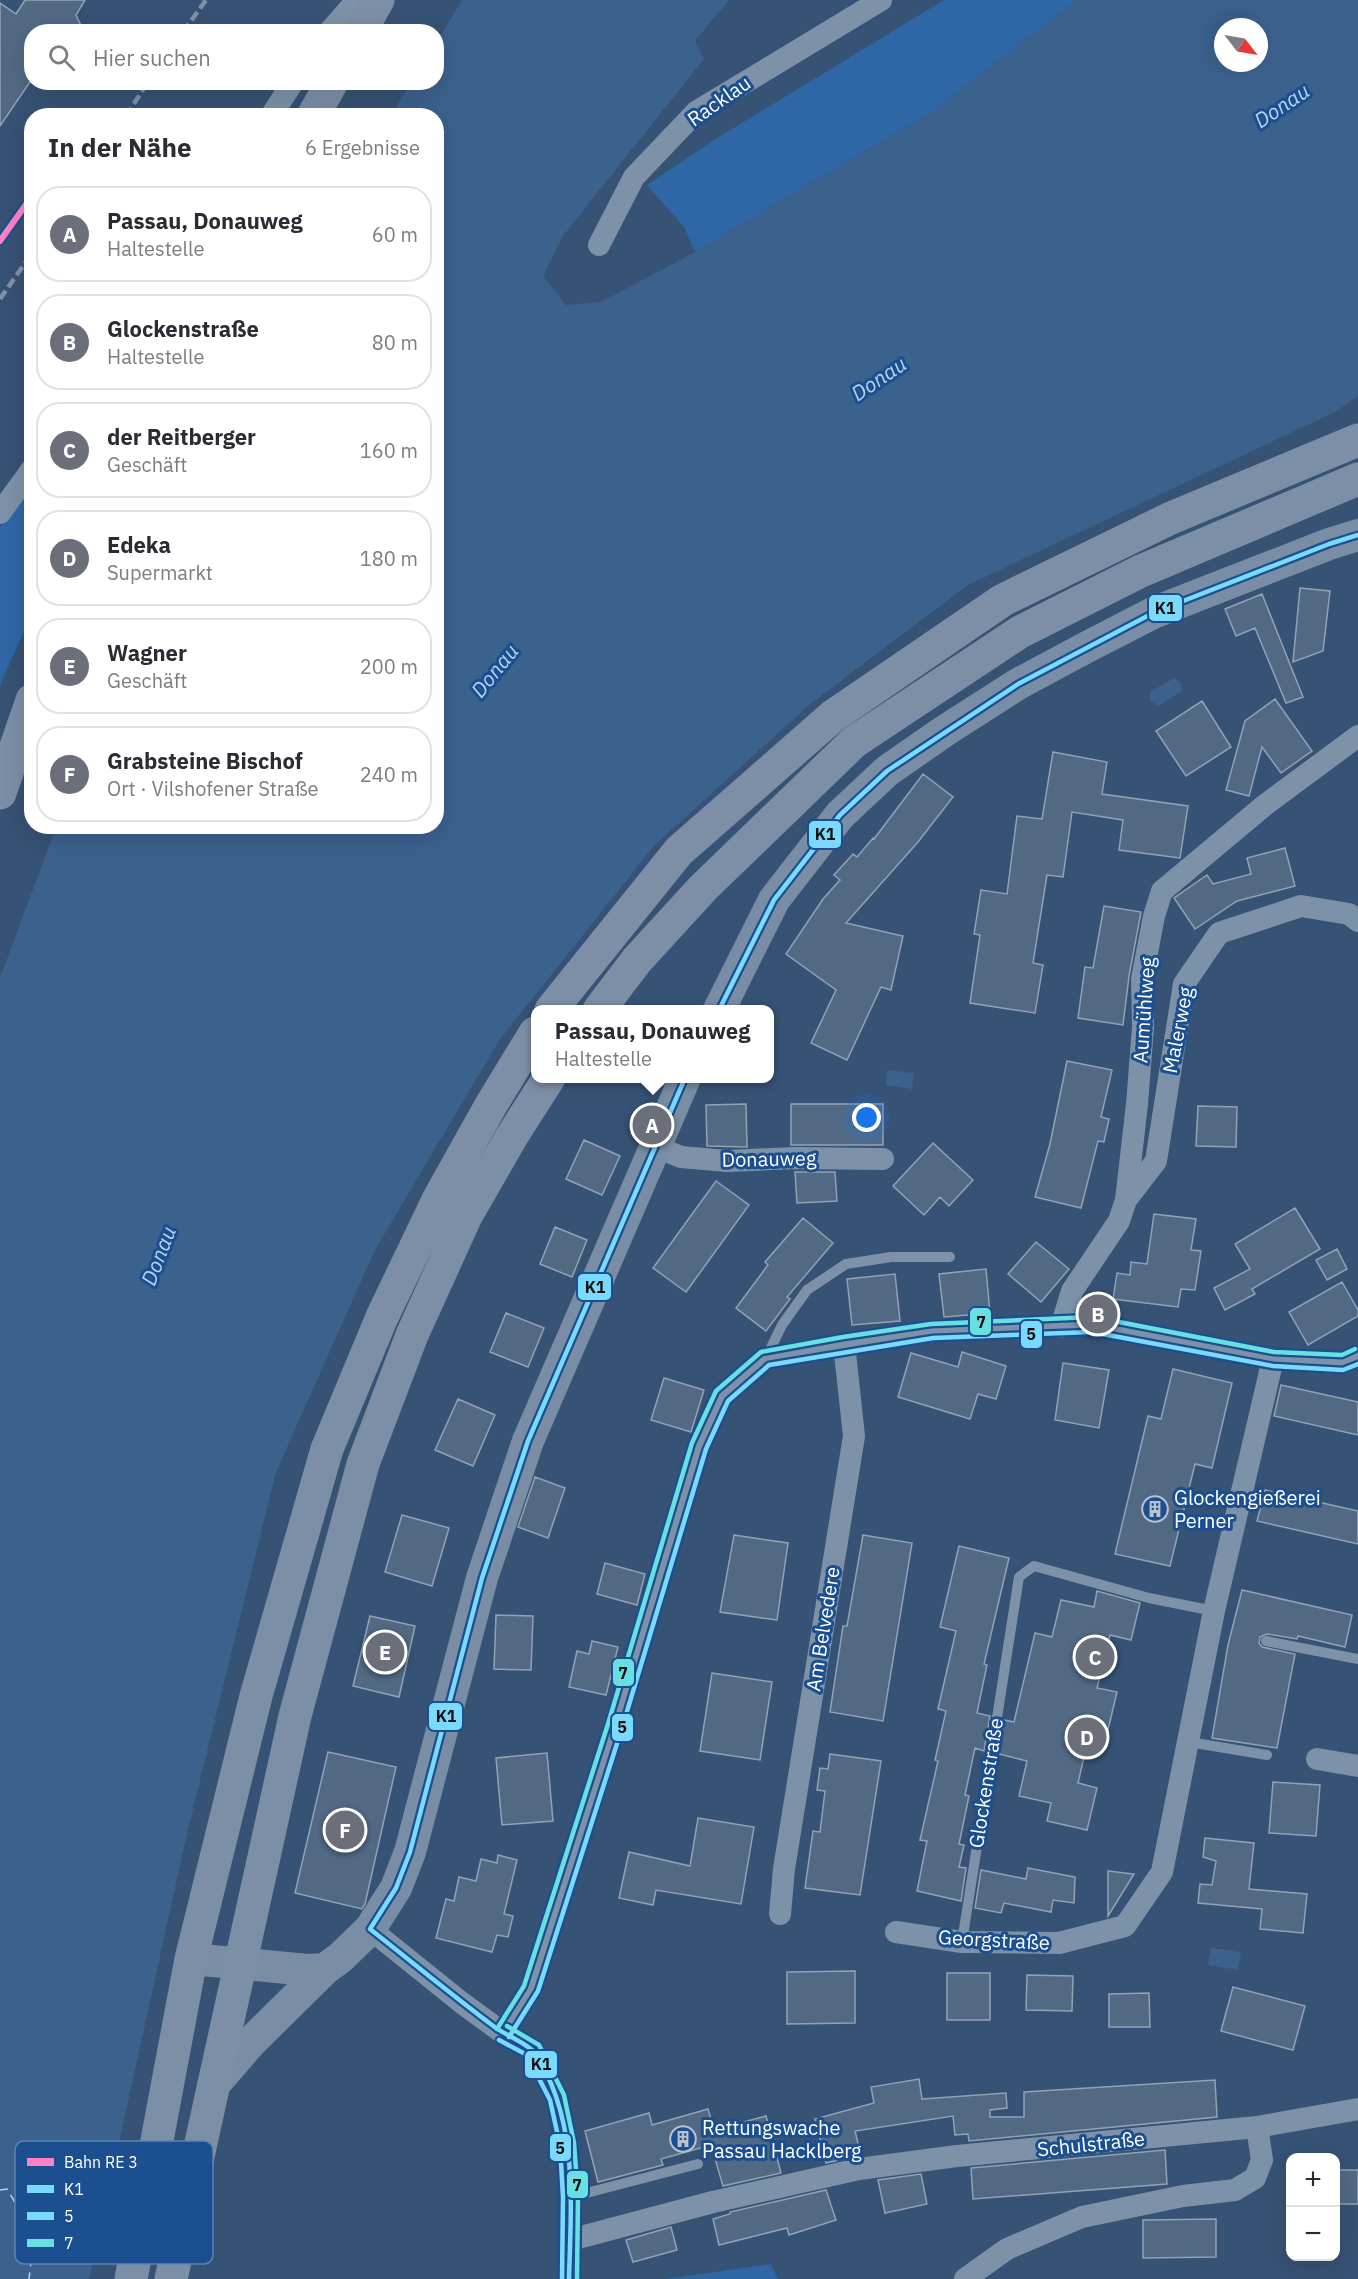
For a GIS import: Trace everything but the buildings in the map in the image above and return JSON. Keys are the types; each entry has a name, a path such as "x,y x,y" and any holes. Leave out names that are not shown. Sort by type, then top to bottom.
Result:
{"main road":[{"path":"364,24 378,0"},
{"path":"317,108 328,90"},
{"path":"555,1005 679,851 833,716 1003,600 1171,518 1358,440"},
{"path":"603,1005 637,960 703,888 854,742 1020,632 1141,571 1358,478"},
{"path":"0,745 24,692"},
{"path":"0,793 24,723"},
{"path":"157,2141 191,1959 256,1696 327,1449 382,1317 439,1198 531,1040"},
{"path":"201,2141 296,1716 363,1464 412,1335 466,1216 546,1083"},
{"path":"131,2279 134,2264"},
{"path":"171,2279 174,2264"}],"street":[{"path":"336,24 357,0"},
{"name":"Racklau","path":"599,245 634,177 696,112 881,0"},
{"path":"275,108 288,90"},
{"path":"5,507 24,480"},
{"path":"722,1005 774,900 840,815 887,771 1018,684 1155,612 1329,544 1358,535"},
{"name":"Aumühlweg","path":"1061,1327 1072,1291 1119,1221 1126,1200 1143,1027 1142,979 1154,916 1162,891 1265,806 1355,738"},
{"name":"Malerweg","path":"1126,1200 1156,1161 1184,984 1219,933 1301,906 1349,914 1358,921"},
{"path":"213,2086 251,2042 325,1969 370,1929 396,1888 410,1852 483,1578 528,1442 684,1083"},
{"name":"Donauweg","path":"656,1148 681,1157 727,1161 795,1158 884,1159"},
{"path":"503,2033 531,1989 615,1726 699,1446 722,1396 766,1358 932,1331 1093,1324 1273,1359 1343,1363 1358,1356"},
{"name":"Am Belvedere","path":"780,1914 784,1869 854,1436 844,1344"},
{"path":"1189,1742 1214,1611 1273,1359"},
{"name":"Georgstraße","path":"896,1932 962,1942 1059,1943 1125,1926 1162,1872 1189,1742"},
{"path":"1317,1760 1358,1766"},
{"path":"370,1929 462,2003 503,2033 533,2050 557,2097 567,2144 571,2197 569,2279"},
{"path":"191,1959 308,1970 325,1969"},
{"name":"Schulstraße","path":"570,2240 713,2202 859,2169 957,2156 1257,2127 1358,2109"},
{"path":"965,2279 1007,2249 1082,2217 1183,2196 1235,2190 1255,2178 1262,2160 1257,2127"}],"lane":[{"path":"766,1358 782,1325 807,1290 846,1264 891,1257 950,1257"},
{"name":"Glockenstraße","path":"962,1942 1019,1577 1034,1566 1149,1598 1214,1611"},
{"path":"1266,1641 1358,1659"},
{"path":"1189,1742 1267,1755"},
{"path":"571,2197 698,2164"}],"shaded area":[{"path":"944,0 1077,0 933,111 695,252 684,227 647,185 722,135"},
{"path":"24,494 24,632 0,685 0,527"},
{"path":"771,2264 778,2279 666,2279"}],"water":[{"name":"Donau","path":"462,0 729,0 695,41 704,59 563,236 543,276 566,305 601,302 695,252 933,111 1077,0 1358,0 1358,396 1337,411 968,585 809,705 654,846 500,1039 375,1250 276,1472 188,1829 119,2141 15,2141 15,2264 92,2264 89,2279 0,2279 0,978 53,834 444,834 444,108 395,108 407,90 444,90 444,30"},
{"path":"1174,678 1181,683 1182,691 1158,706 1150,701 1150,692"},
{"path":"887,1070 914,1073 912,1089 886,1085"},
{"path":"1211,1948 1241,1952 1238,1970 1208,1965"}],"ferry route":[{"path":"0,2190 7,2189 15,2203"},
{"path":"29,2279 31,2264"}],"railway":[{"path":"189,24 206,0"},
{"path":"131,108 143,90"},
{"path":"0,299 24,264"}],"transit line":[{"path":"0,241 24,207"},
{"name":"K1","path":"722,1005 774,900 840,815 887,771 1018,684 1155,612 1329,544 1358,535"},
{"name":"K1","path":"370,1929 396,1888 410,1852 482,1578 528,1441 683,1083"},
{"name":"7","path":"497,2029 524,1986 608,1724 692,1443 716,1391 761,1352 931,1324 1093,1317 1274,1352 1342,1355 1355,1349"},
{"name":"5","path":"509,2037 538,1991 622,1728 706,1449 728,1401 769,1365 933,1338 1092,1332 1273,1366 1343,1370 1358,1364"},
{"name":"K1","path":"370,1929 496,2028 527,2046 534,2052 549,2078 559,2105 569,2162 571,2192 569,2279"},
{"name":"7","path":"507,2026 539,2045 564,2095 574,2143 578,2196 577,2279"},
{"name":"5","path":"499,2040 527,2055 550,2100 560,2145 563,2197 562,2279"}],"place":[{"name":"Passau, Donauweg","path":"652,1125"},
{"name":"Glockenstraße","path":"1098,1314"},
{"name":"Glockengießerei Perner","path":"1155,1509"},
{"name":"Wagner","path":"385,1652"},
{"name":"der Reitberger","path":"1095,1657"},
{"name":"Edeka","path":"1087,1737"},
{"name":"Grabsteine Bischof","path":"345,1830"},
{"name":"Rettungswache Passau Hacklberg","path":"683,2139"}]}
